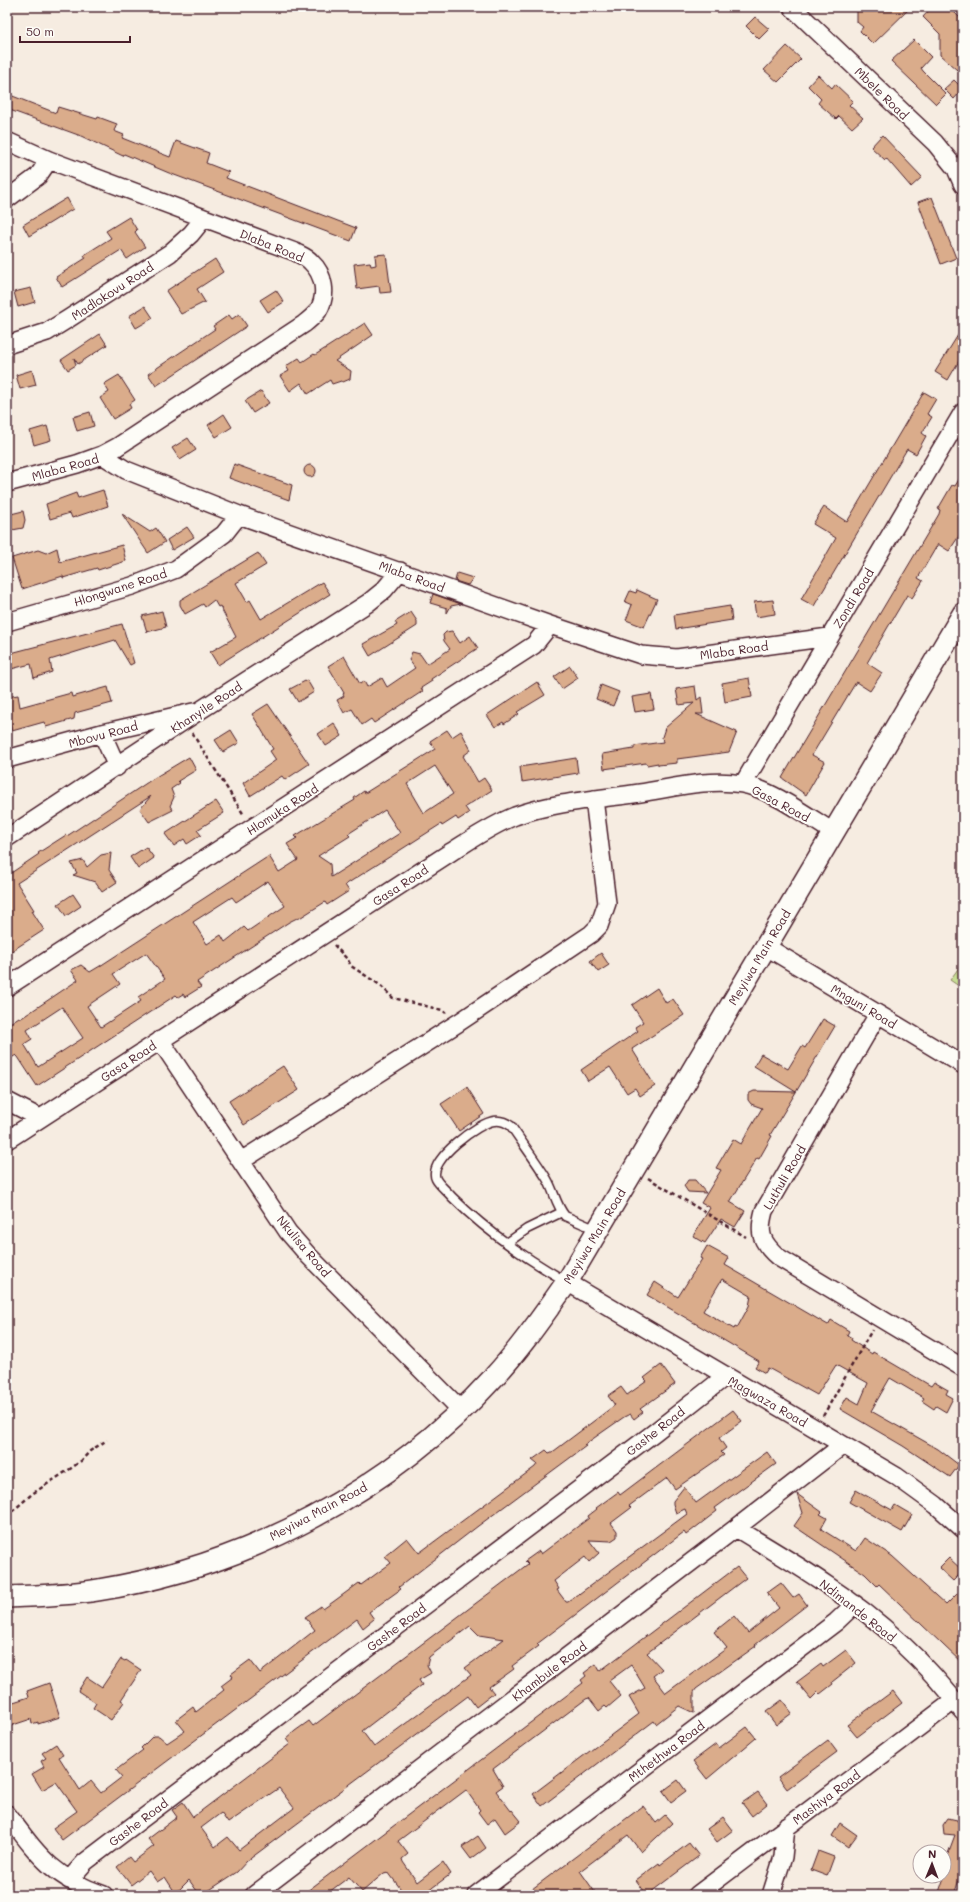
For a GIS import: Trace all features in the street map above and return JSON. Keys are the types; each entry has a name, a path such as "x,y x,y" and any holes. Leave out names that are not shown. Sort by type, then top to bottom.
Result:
{"street":[{"name":"Mbele Road","path":"792,7 935,143 956,169 963,185"},
{"name":"Dlaba Road","path":"7,141 49,160 294,252 310,260 318,270 324,284 323,298 318,311 304,324 117,447 102,455"},
{"path":"7,200 38,176 49,160"},
{"name":"Madlokovu Road","path":"7,345 47,332 68,319 170,253 191,234 204,218"},
{"name":"Zondi Road","path":"743,784 963,412"},
{"name":"Mlaba Road","path":"7,483 77,464 102,455 126,470 239,515 550,625 642,655 677,658 830,637"},
{"name":"Hlongwane Road","path":"7,622 132,586 176,569 224,534 239,515"},
{"name":"Khanyile Road","path":"7,838 117,767 199,711 368,603 384,590 400,571"},
{"name":"Meyiwa Main Road","path":"7,1597 52,1596 97,1590 143,1581 197,1566 244,1549 292,1528 356,1493 419,1448 461,1410 493,1378 522,1344 567,1282 963,614"},
{"name":"Hlomuka Road","path":"7,987 534,645 550,625"},
{"name":"Mbovu Road","path":"7,759 102,733 199,711"},
{"path":"102,733 117,767"},
{"name":"Gasa Road","path":"7,1140 491,827 515,816 545,808 594,799 707,782 743,784 772,796 833,832"},
{"path":"241,1161 458,1023 591,934 599,926 604,915 607,902 594,799"},
{"name":"Mnguni Road","path":"765,946 963,1065"},
{"name":"Luthuli Road","path":"767,1247 761,1235 761,1224 764,1211 878,1014"},
{"name":"Nkulisa Road","path":"160,1040 288,1232 308,1255 461,1410"},
{"path":"7,1101 40,1118"},
{"path":"767,1247 778,1257 963,1368"},
{"name":"Magwaza Road","path":"567,1282 896,1476 936,1505 963,1529"},
{"name":"Gashe Road","path":"69,1880 86,1862 110,1843 655,1432 726,1376"},
{"name":"Khambule Road","path":"254,1895 736,1528 843,1444"},
{"name":"Ndimande Road","path":"736,1528 827,1584 855,1604 894,1636 959,1706"},
{"name":"Mthethwa Road","path":"476,1895 836,1622 855,1604"},
{"name":"Mashiya Road","path":"697,1895 786,1827 959,1706"},
{"path":"7,1814 43,1860 56,1872 88,1890 104,1895"},
{"path":"771,1895 783,1857 786,1827"}],"lane":[{"path":"567,1282 543,1268 474,1219 436,1179 434,1173 439,1159 448,1150 484,1124 495,1121 507,1123 511,1126 548,1180 558,1206 565,1216 598,1230"},
{"path":"507,1243 527,1229 562,1212"}],"path":[{"path":"184,721 253,828"},
{"path":"325,933 330,942 348,960 351,966 380,984 393,998 442,1010 458,1023"},
{"path":"634,1169 750,1240 767,1247"},
{"path":"816,1429 879,1318"},
{"path":"7,1516 32,1494 70,1469 81,1461 90,1451 107,1440"}],"green space":[{"path":"963,962 963,989 950,980"}],"building":[{"path":"857,7 911,7 873,44 860,31 863,27 857,22"},
{"path":"932,7 949,7 963,21 963,63 957,70 940,55 940,34 923,17"},
{"path":"755,17 769,29 759,39 746,26"},
{"path":"914,40 931,57 921,68 946,94 936,104 891,61"},
{"path":"787,46 801,59 778,82 764,70"},
{"path":"818,75 832,88 835,84 853,101 849,105 863,118 852,128 839,116 836,119 818,103 821,99 808,86"},
{"path":"954,80 963,89 954,99 944,89"},
{"path":"10,95 56,113 58,107 97,119 98,117 117,124 114,131 124,135 122,138 170,157 176,141 209,153 206,163 229,172 226,178 356,228 351,241 169,173 124,154 123,156 81,136 7,109 7,102"},
{"path":"882,135 922,177 911,187 886,158 885,160 871,147"},
{"path":"932,197 956,258 941,264 918,202"},
{"path":"67,198 73,209 29,236 23,225"},
{"path":"129,217 137,230 135,232 145,247 127,259 121,250 62,287 56,277 86,258 84,255 111,238 106,231"},
{"path":"386,254 391,292 380,293 379,286 357,289 354,264 370,262 371,266 376,265 375,255"},
{"path":"215,259 223,272 197,289 205,302 181,314 166,291"},
{"path":"31,288 35,302 18,307 14,292"},
{"path":"276,290 284,302 268,312 260,300"},
{"path":"145,306 153,318 136,328 129,316"},
{"path":"239,314 247,326 156,386 148,374 215,329 213,326 229,315 232,319"},
{"path":"365,323 373,335 335,361 351,371 350,379 332,384 330,380 308,394 301,383 290,391 280,376 289,371 286,366 299,358 302,362 314,354 315,355"},
{"path":"963,327 963,354 948,380 935,372"},
{"path":"100,334 107,345 78,364 74,358 76,365 68,370 61,360"},
{"path":"32,370 36,385 20,389 16,375"},
{"path":"119,375 135,400 129,404 131,408 113,419 100,398 109,392 104,384"},
{"path":"261,391 269,403 253,413 245,401"},
{"path":"924,392 936,399 927,414 932,417 922,433 926,436 916,454 907,449 814,606 801,599 836,538 813,524 824,507 847,522"},
{"path":"90,412 94,426 77,431 73,417"},
{"path":"224,414 232,427 216,437 208,425"},
{"path":"47,426 51,440 34,445 30,431"},
{"path":"188,438 196,450 180,460 172,448"},
{"path":"234,464 292,485 289,500 229,478"},
{"path":"308,465 312,465 316,471 312,477 308,477 304,473 304,469"},
{"path":"963,473 963,530 949,551 938,544 918,578 923,581 912,598 907,595 867,663 882,673 870,691 856,682 812,755 825,762 806,795 782,778 939,514 940,510 938,509 952,485 955,486"},
{"path":"103,490 108,506 72,518 70,513 50,519 46,504 76,493 78,498"},
{"path":"23,511 25,520 23,528 7,531 7,515"},
{"path":"122,514 150,532 156,528 165,542 148,553"},
{"path":"187,527 194,537 172,550 167,540"},
{"path":"122,545 126,561 98,570 97,568 63,578 63,576 22,589 12,558 38,550 46,553 57,548 60,562"},
{"path":"258,553 266,565 236,583 247,602 250,600 261,619 322,582 330,594 218,665 210,652 236,637 220,606 218,607 214,600 205,607 203,604 185,614 180,605 180,600"},
{"path":"457,573 473,578 468,585 455,581"},
{"path":"637,590 657,599 644,627 626,620 632,605 625,602 630,591 636,593"},
{"path":"433,594 461,604 451,606 447,613 447,608 430,603"},
{"path":"773,600 775,614 756,617 754,602"},
{"path":"730,606 732,620 676,629 674,615"},
{"path":"162,611 166,627 147,632 142,616"},
{"path":"411,612 417,621 417,626 370,656 363,644 397,625 395,622"},
{"path":"122,624 134,663 130,665 115,640 50,660 52,672 34,678 31,664 7,670 7,654"},
{"path":"452,631 460,643 470,636 478,648 431,679 432,681 421,688 423,691 374,723 371,719 362,725 352,709 344,713 337,700 344,696 344,693 328,666 344,656 360,684 364,681 367,687 382,678 387,687 415,668 409,660 412,652 420,654 427,664 450,649 444,641 443,635 446,632"},
{"path":"570,666 578,678 562,689 554,677"},
{"path":"749,678 752,697 725,702 722,683"},
{"path":"307,680 314,692 298,702 290,689"},
{"path":"537,682 545,695 517,712 519,714 504,724 503,722 495,727 487,715"},
{"path":"601,685 619,692 613,706 596,699"},
{"path":"695,686 697,700 701,697 703,714 696,714 737,732 729,752 677,759 677,763 658,765 658,763 647,765 646,763 604,769 602,754 634,749 634,746 663,742 662,737 665,728 694,703 679,705 676,689"},
{"path":"108,687 112,703 75,713 74,719 46,727 44,722 12,731 7,712 7,697 18,695 20,707 71,693 72,697"},
{"path":"651,694 654,709 635,712 632,697"},
{"path":"268,704 309,764 285,780 282,776 250,796 243,783 276,760 270,751 273,749 252,714"},
{"path":"334,723 342,736 326,746 318,734"},
{"path":"231,730 239,743 223,752 215,740"},
{"path":"447,730 452,737 461,731 471,750 463,756 478,782 484,778 492,790 465,807 469,813 458,820 456,817 442,826 441,824 345,885 349,891 327,905 325,902 298,919 297,918 289,922 197,982 201,987 185,997 183,994 178,997 176,995 37,1086 16,1055 7,1061 7,1025 19,1017 20,1019 78,980 71,970 81,965 90,972 269,856 279,872 298,860 287,844 297,838 295,836 355,800 354,798 364,791 365,793 435,749 430,741","holes":["435,766 453,794 424,813 407,784","385,810 400,833 331,877 330,864 318,856 350,836 348,834","268,881 285,906 248,931 244,927 225,942 221,935 207,944 193,922 232,897 236,902","146,953 165,979 138,997 141,1001 101,1027 87,1006 120,984 113,974","62,1007 83,1038 38,1067 24,1044 32,1039 27,1030"]},
{"path":"189,757 196,770 178,781 180,783 171,789 174,797 170,806 173,810 149,822 140,809 151,796 17,883 34,910 32,911 44,930 7,954 7,867 11,873 39,854 38,853 66,835 67,836 154,778"},
{"path":"576,758 578,773 522,782 520,767"},
{"path":"216,801 224,813 197,830 201,835 187,844 184,839 174,846 165,834"},
{"path":"146,847 154,858 138,869 130,857"},
{"path":"111,853 109,870 117,882 102,892 95,882 73,875 77,873 71,863 83,860 87,867 101,855"},
{"path":"73,894 81,906 66,916 58,904"},
{"path":"601,953 609,965 598,972 590,961"},
{"path":"657,988 666,1003 673,999 684,1015 632,1049 655,1086 640,1096 635,1088 627,1093 610,1067 588,1081 581,1070 638,1031 635,1027 643,1022 632,1005"},
{"path":"823,1019 835,1026 796,1092 754,1066 761,1054 788,1069 802,1046 805,1048"},
{"path":"283,1066 299,1090 244,1125 229,1101"},
{"path":"467,1087 484,1114 459,1131 441,1104"},
{"path":"754,1091 796,1092 770,1135 772,1136 759,1159 757,1158 730,1202 745,1211 735,1227 721,1219 705,1243 693,1236 710,1208 701,1203 721,1170 716,1168 733,1139 741,1144 762,1108 751,1104 748,1100 748,1094"},
{"path":"688,1180 695,1180 706,1193 688,1192 684,1186"},
{"path":"707,1246 729,1258 725,1265 828,1325 831,1320 849,1331 847,1335 852,1338 851,1340 872,1354 873,1352 931,1386 934,1382 948,1390 946,1394 953,1398 946,1412 936,1406 934,1409 922,1401 924,1398 890,1378 871,1411 938,1449 959,1465 950,1477 903,1446 840,1409 847,1397 859,1404 868,1383 836,1365 817,1395 768,1368 765,1373 755,1367 759,1361 647,1295 655,1282 678,1297 702,1259 700,1258","holes":["722,1279 751,1296 749,1306 737,1328 735,1327 734,1329 703,1311"]},
{"path":"661,1365 675,1384 640,1409 643,1412 634,1419 630,1414 624,1417 584,1445 586,1446 399,1587 401,1589 369,1612 374,1619 363,1628 357,1619 62,1840 53,1828 77,1811 56,1782 42,1790 32,1774 44,1767 41,1761 46,1758 42,1753 56,1744 63,1755 59,1757 80,1790 91,1781 101,1793 122,1777 116,1770 143,1750 141,1748 153,1736 159,1736 167,1743 185,1731 176,1720 193,1707 196,1712 224,1690 221,1686 233,1677 231,1674 250,1660 260,1673 315,1630 305,1617 321,1606 323,1609 359,1583 361,1585 391,1563 385,1556 407,1538 419,1553 535,1467 537,1464 532,1460 546,1450 549,1453 554,1451 615,1405 608,1396 621,1387 627,1395 647,1381 644,1378"},
{"path":"733,1410 742,1421 719,1438 726,1448 721,1452 724,1455 675,1489 667,1478 629,1506 631,1508 611,1523 617,1531 617,1537 611,1541 589,1540 599,1553 589,1562 585,1557 554,1581 559,1589 557,1590 566,1602 687,1514 685,1509 676,1513 673,1504 673,1501 684,1487 696,1503 767,1452 776,1464 715,1508 717,1511 686,1535 684,1532 537,1644 539,1646 512,1666 514,1669 489,1687 494,1693 476,1707 468,1696 247,1861 237,1872 202,1895 200,1895 189,1880 179,1890 174,1891 165,1877 157,1882 149,1871 131,1885 117,1867 129,1857 133,1862 154,1846 148,1839 177,1817 172,1810 183,1802 193,1817 290,1744 286,1739 295,1731 309,1721 313,1726 528,1564 525,1561 539,1551 541,1554 589,1518 588,1516 597,1509 596,1508 618,1492 620,1495","holes":["470,1626 479,1635 504,1639 465,1668 471,1675 374,1747 362,1731 422,1685 419,1680 431,1673 427,1665 429,1657","279,1788 294,1808 239,1850 228,1837 215,1847 201,1828 221,1813 228,1823"]},
{"path":"856,1490 892,1510 895,1505 912,1515 902,1532 849,1502"},
{"path":"797,1494 822,1512 820,1514 827,1518 821,1529 856,1551 865,1538 892,1556 946,1605 963,1588 963,1664 879,1584 877,1586 865,1574 794,1526 803,1513"},
{"path":"949,1558 963,1571 953,1581 939,1568"},
{"path":"737,1567 746,1578 647,1653 662,1669 653,1676 666,1693 727,1648 714,1632 734,1616 748,1633 779,1608 767,1593 781,1583 793,1598 799,1594 807,1605 755,1645 756,1646 696,1689 694,1692 694,1713 679,1706 656,1724 654,1721 542,1806 533,1794 639,1714 629,1697 645,1688 631,1665 609,1681 621,1696 607,1708 605,1706 599,1711 589,1698 586,1699 493,1769 503,1786 496,1791 511,1811 512,1810 521,1821 505,1833 495,1818 487,1824 478,1812 480,1810 466,1790 398,1841 408,1854 402,1859 403,1862 417,1882 443,1862 451,1874 425,1893 427,1895 400,1895 403,1892 388,1872 384,1873 362,1892 349,1877 325,1895 302,1895 583,1683 581,1680 586,1676 584,1673 596,1664 600,1671"},
{"path":"846,1650 856,1663 832,1682 833,1684 820,1694 818,1692 811,1699 797,1682 821,1664 823,1667"},
{"path":"121,1659 126,1660 141,1670 121,1700 124,1702 111,1720 93,1708 96,1703 78,1691 87,1677 102,1687"},
{"path":"49,1683 60,1717 38,1724 38,1722 32,1724 31,1719 7,1727 7,1704 29,1697 27,1691"},
{"path":"893,1691 902,1703 857,1737 847,1725"},
{"path":"782,1700 792,1713 776,1725 766,1712"},
{"path":"747,1727 756,1738 707,1779 693,1761 716,1744 719,1748"},
{"path":"828,1740 837,1752 787,1789 778,1777"},
{"path":"678,1780 686,1791 671,1802 663,1791"},
{"path":"758,1792 767,1804 752,1816 742,1803"},
{"path":"643,1806 656,1823 665,1815 672,1823 641,1852 628,1835 580,1871 597,1895 524,1895"},
{"path":"961,1816 963,1817 963,1867 954,1895 938,1895 942,1884 952,1884 952,1844 955,1835 944,1834 943,1825 948,1818 957,1820 959,1823"},
{"path":"723,1817 733,1830 717,1842 707,1829"},
{"path":"840,1823 857,1835 848,1847 832,1836"},
{"path":"478,1836 486,1848 471,1859 462,1847"},
{"path":"689,1843 699,1856 647,1895 636,1880 659,1863 660,1865"},
{"path":"818,1851 834,1857 827,1876 811,1870"}]}
